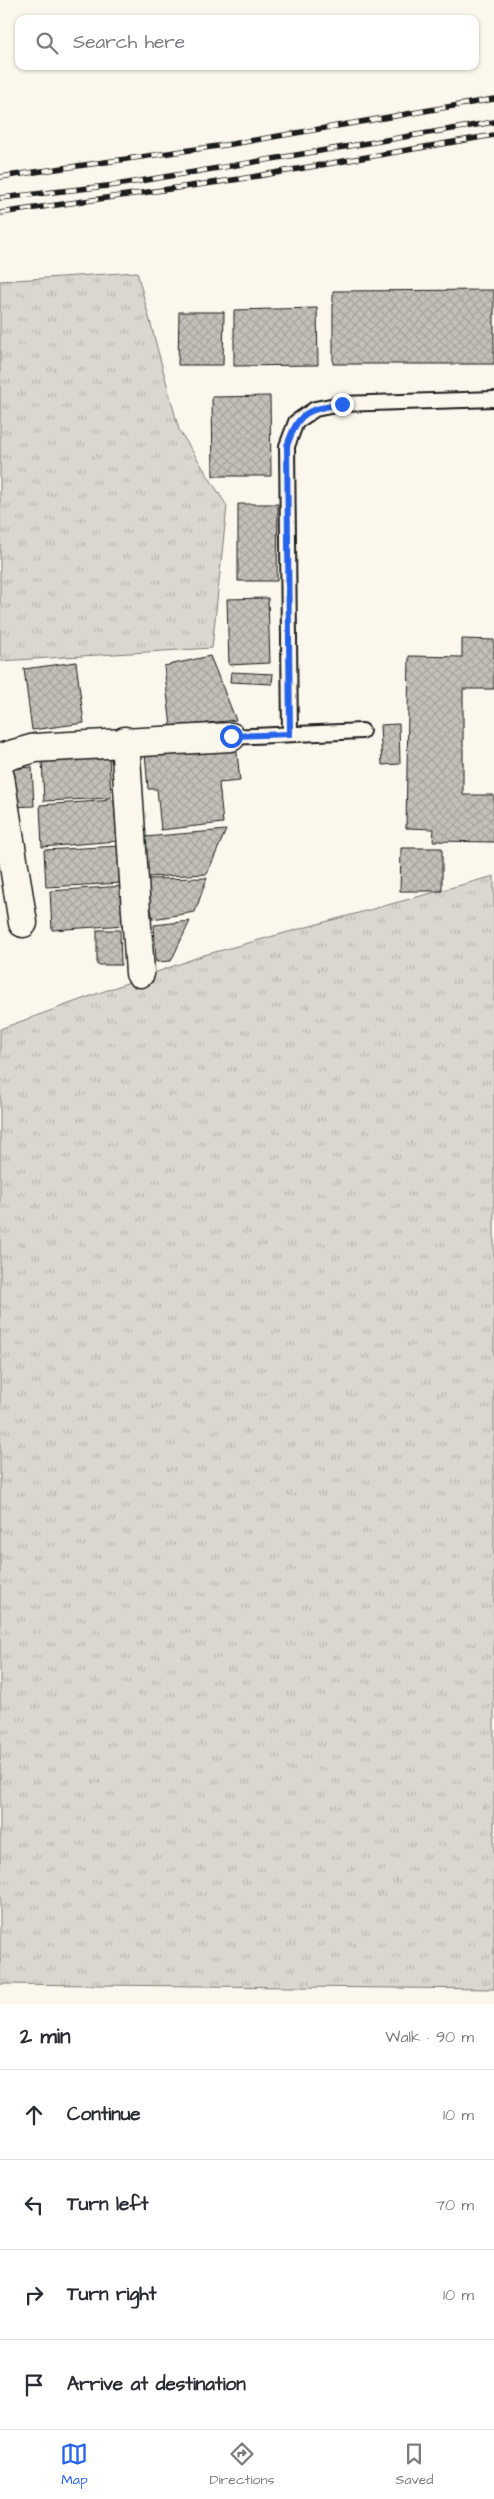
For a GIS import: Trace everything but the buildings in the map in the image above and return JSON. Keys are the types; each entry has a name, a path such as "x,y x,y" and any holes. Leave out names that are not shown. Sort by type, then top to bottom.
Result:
{"street":[{"path":"0,758 35,748 231,736"},
{"path":"125,741 140,973"},
{"path":"0,778 23,923"}],"lane":[{"path":"290,734 287,446 296,422 315,409 342,404 494,399"},
{"path":"231,736 362,732"}],"green space":[{"path":"137,272 179,430 227,506 212,648 0,661 0,281"},
{"path":"494,876 494,1989 0,1984 0,1029 204,955"}],"railway":[{"path":"0,177 232,144 494,99"},
{"path":"0,198 116,185 494,122"},
{"path":"0,213 240,179 494,135"}],"route":[{"path":"231,736 290,734 287,446 296,422 315,409 342,404"}]}
